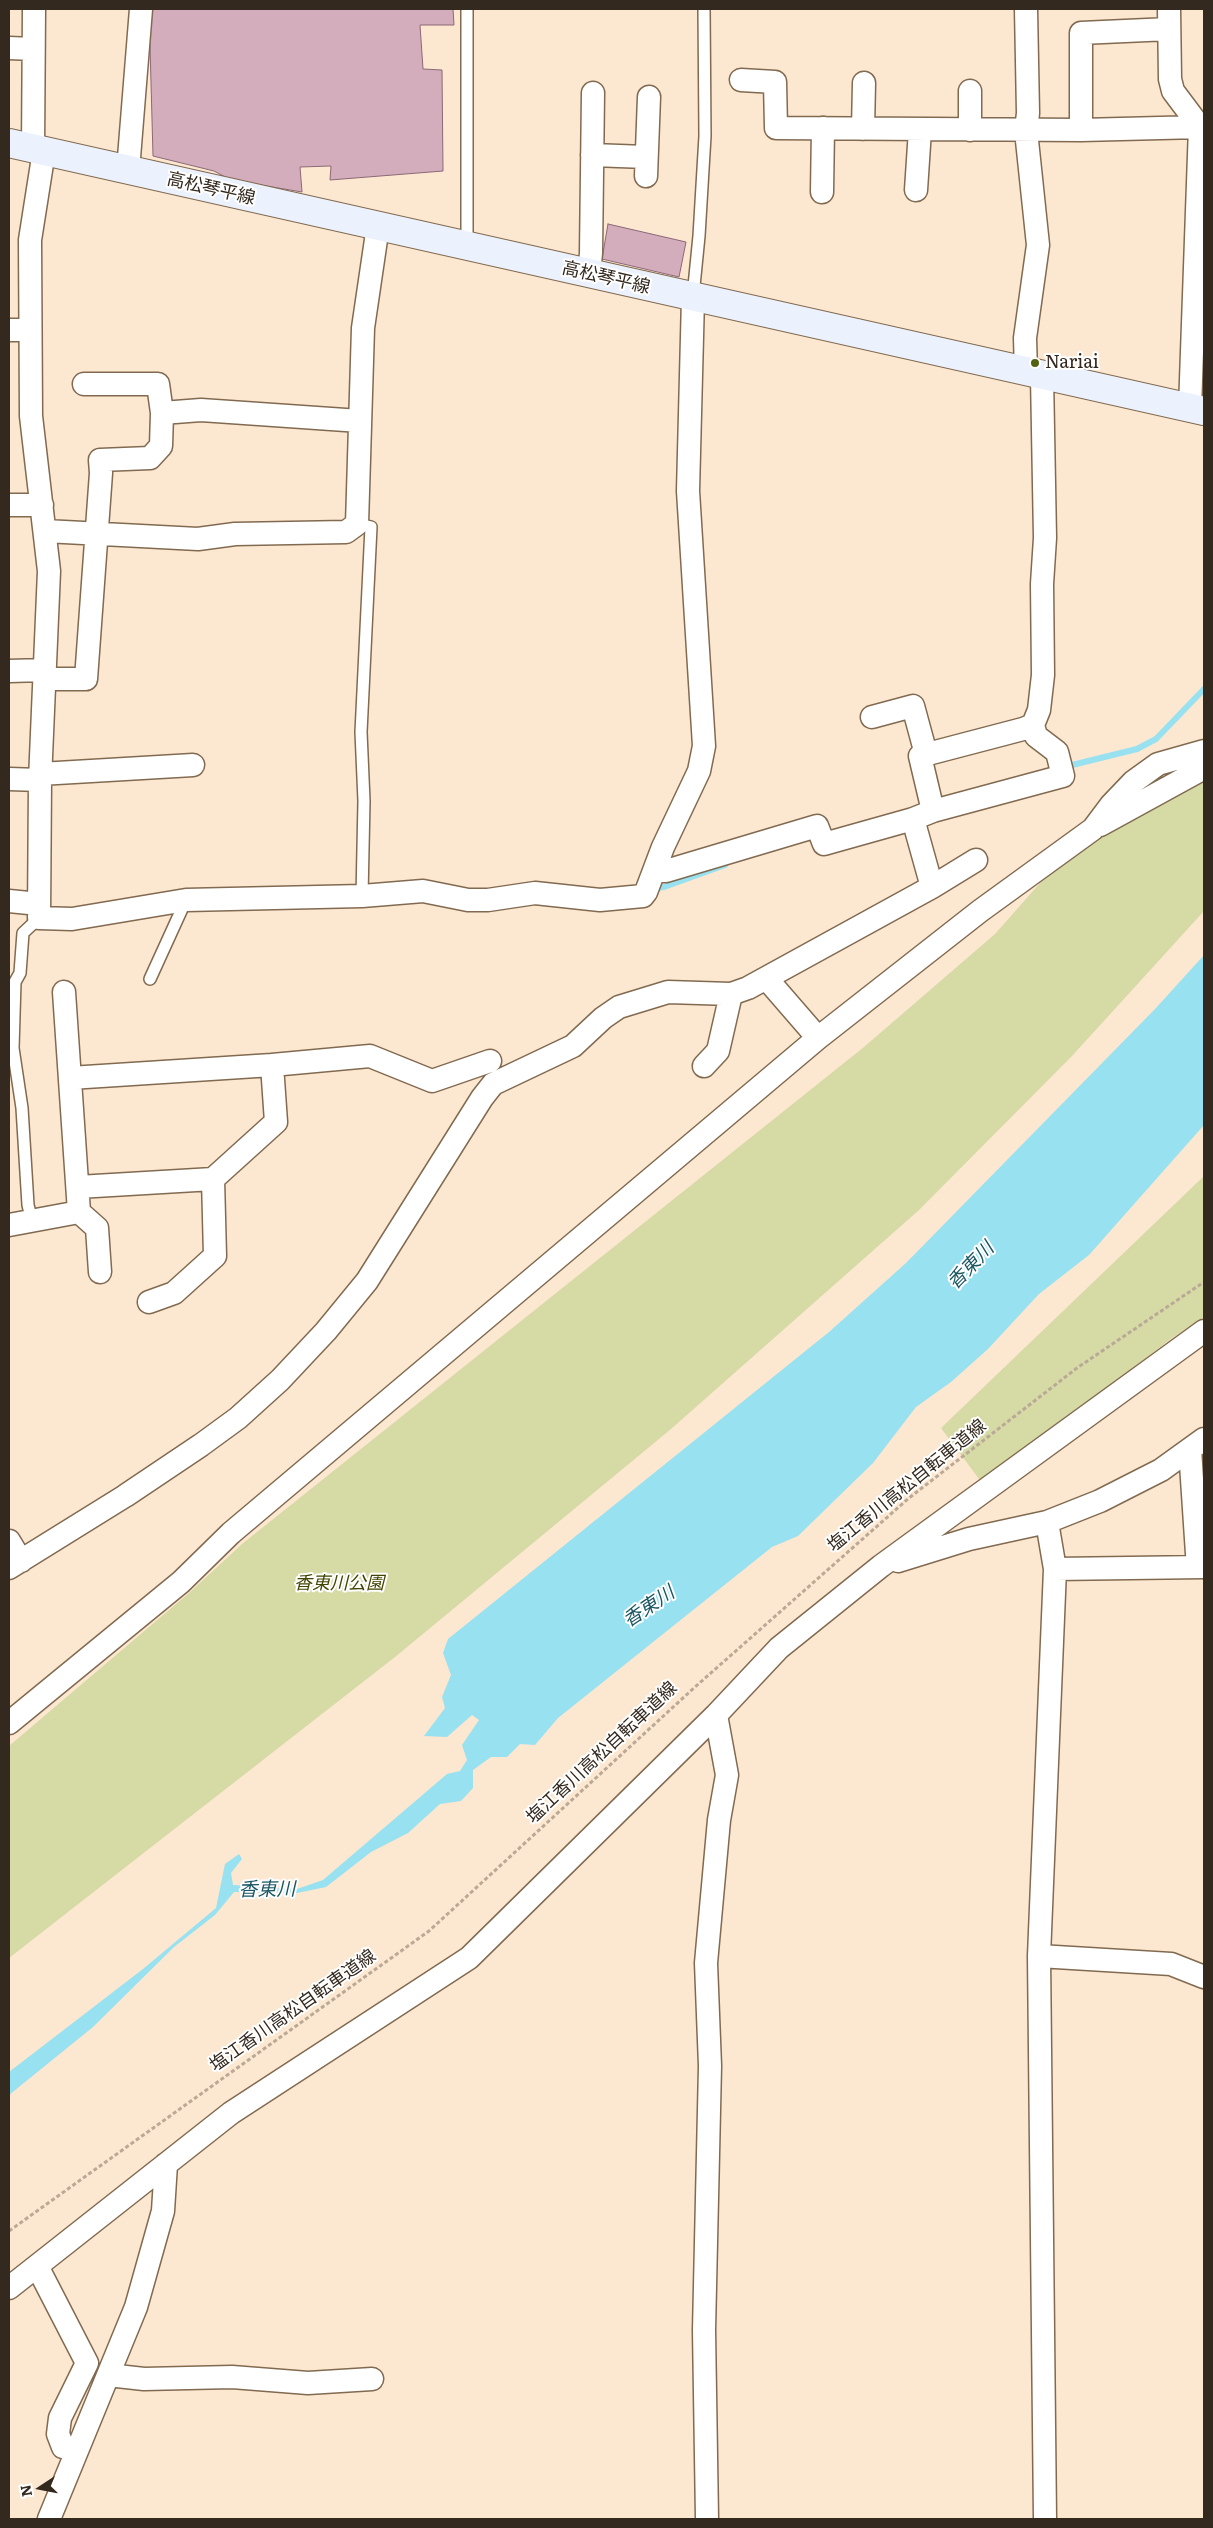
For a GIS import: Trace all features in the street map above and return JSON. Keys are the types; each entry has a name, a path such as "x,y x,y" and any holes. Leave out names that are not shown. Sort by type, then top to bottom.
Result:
{"main road":[{"name":"高松琴平線","path":"29,148 693,298 1197,409"}],"street":[{"path":"34,9 29,148 30,240 20,330 42,505 48,571 40,777 39,911"},
{"path":"128,170 141,9"},
{"path":"650,883 666,871 817,826 824,844 927,809 1063,776 1057,752 1036,736 1033,725 1039,710 1042,675 1044,538 1034,374 1025,338 1038,245 1026,131 1028,113 1026,9"},
{"path":"1082,130 1080,33 1169,19 1170,79 1173,91 1200,128 1197,409"},
{"path":"9,48 34,49"},
{"path":"742,80 775,82 776,128 1026,131 1200,128"},
{"path":"863,129 864,83"},
{"path":"970,91 970,130"},
{"path":"589,274 591,253 593,93"},
{"path":"592,155 646,166 648,97"},
{"path":"822,192 823,128"},
{"path":"916,190 920,130"},
{"path":"45,531 198,539 235,534 346,532 357,524 364,328 378,226"},
{"path":"9,901 72,919 186,900 362,891 422,891 468,900 488,900 535,893 600,900 642,896 650,883 699,771 704,746 688,491 693,298"},
{"path":"9,672 86,679 101,473 100,460 150,458 161,446 162,413 158,384 84,384"},
{"path":"162,413 201,410 360,421"},
{"path":"9,505 42,505"},
{"path":"872,717 913,706 926,754"},
{"path":"932,887 927,809 920,756 1033,725"},
{"path":"1093,829 1111,805 1133,782 1158,764 1204,751"},
{"path":"9,779 192,765"},
{"path":"9,1723 181,1582 231,1534 818,1038 980,912 1093,829 1204,768"},
{"path":"9,1541 15,1565 125,1496 201,1445 238,1418 280,1380 326,1331 367,1281 493,1084 510,1074 573,1046 603,1018 619,1007 668,992 731,994 766,978 932,887 976,860"},
{"path":"766,978 818,1038"},
{"path":"64,992 79,1212 97,1228 100,1272"},
{"path":"704,1066 718,1051 731,994"},
{"path":"70,1078 272,1065 370,1056 432,1081 490,1062"},
{"path":"78,1187 213,1179 276,1122 272,1065"},
{"path":"149,1302 174,1293 215,1256 213,1179"},
{"path":"9,1225 79,1212"},
{"path":"9,2288 231,2113 469,1958 716,1715 779,1648 880,1566 1204,1331"},
{"path":"880,1566 969,1538 1047,1522 1100,1501 1161,1470 1197,1444"},
{"path":"1055,1570 1201,1561 1197,1444"},
{"path":"1045,2519 1039,1956 1055,1570 1047,1522"},
{"path":"707,2519 704,2330 710,2066 706,1963 719,1820 727,1775 716,1715"},
{"path":"1039,1956 1171,1964 1204,1977"},
{"path":"49,2519 136,2307 164,2211 166,2164"},
{"path":"37,2266 87,2363 60,2418 58,2434 63,2447 77,2450"},
{"path":"108,2374 144,2379 232,2377 308,2383 372,2379"}],"lane":[{"path":"466,9 466,246"},
{"path":"693,298 705,136 704,9"},
{"path":"357,524 371,527 360,732 364,800 362,891"},
{"path":"150,979 186,900"},
{"path":"32,1221 28,1205 22,1108 13,1048 14,992 15,982 20,973 23,933 39,911"}],"path":[{"name":"塩江香川高松自転車道線","path":"9,2231 429,1931 695,1687 909,1498 1077,1368 1204,1282"}],"green space":[{"name":"香東川公園","path":"1204,778 1204,911 1072,1056 919,1210 671,1429 395,1657 9,1958 9,1746 189,1593 242,1544 864,1047 995,934 1048,874 1107,831"},
{"path":"1204,1176 1204,1317 1172,1338 982,1483 941,1428"}],"water":[{"name":"香東川","path":"1204,955 1204,1125 1089,1255 1039,1294 988,1349 951,1382 916,1407 873,1463 798,1536 772,1547 558,1718 535,1745 520,1744 507,1757 491,1757 473,1770 473,1788 461,1801 440,1804 408,1833 371,1852 326,1887 297,1893 234,1892 215,1915 174,1947 93,2027 9,2095 9,2072 143,1969 216,1908 225,1864 239,1854 242,1859 231,1873 233,1885 297,1889 323,1880 447,1774 460,1771 467,1760 462,1745 479,1720 472,1715 447,1737 424,1736 445,1708 442,1697 451,1675 443,1653 448,1639 829,1332 906,1263 1156,1008"}],"building":[{"path":"149,9 453,9 454,25 420,25 423,69 442,70 443,171 330,180 331,166 300,167 302,192 231,180 214,171 153,156"},
{"path":"608,224 686,242 679,277 602,259"}],"waterway":[{"path":"1064,767 1137,749 1156,739 1204,689"},
{"path":"652,889 664,887 725,865"}],"place":[{"name":"Nariai","path":"1035,363"}]}
